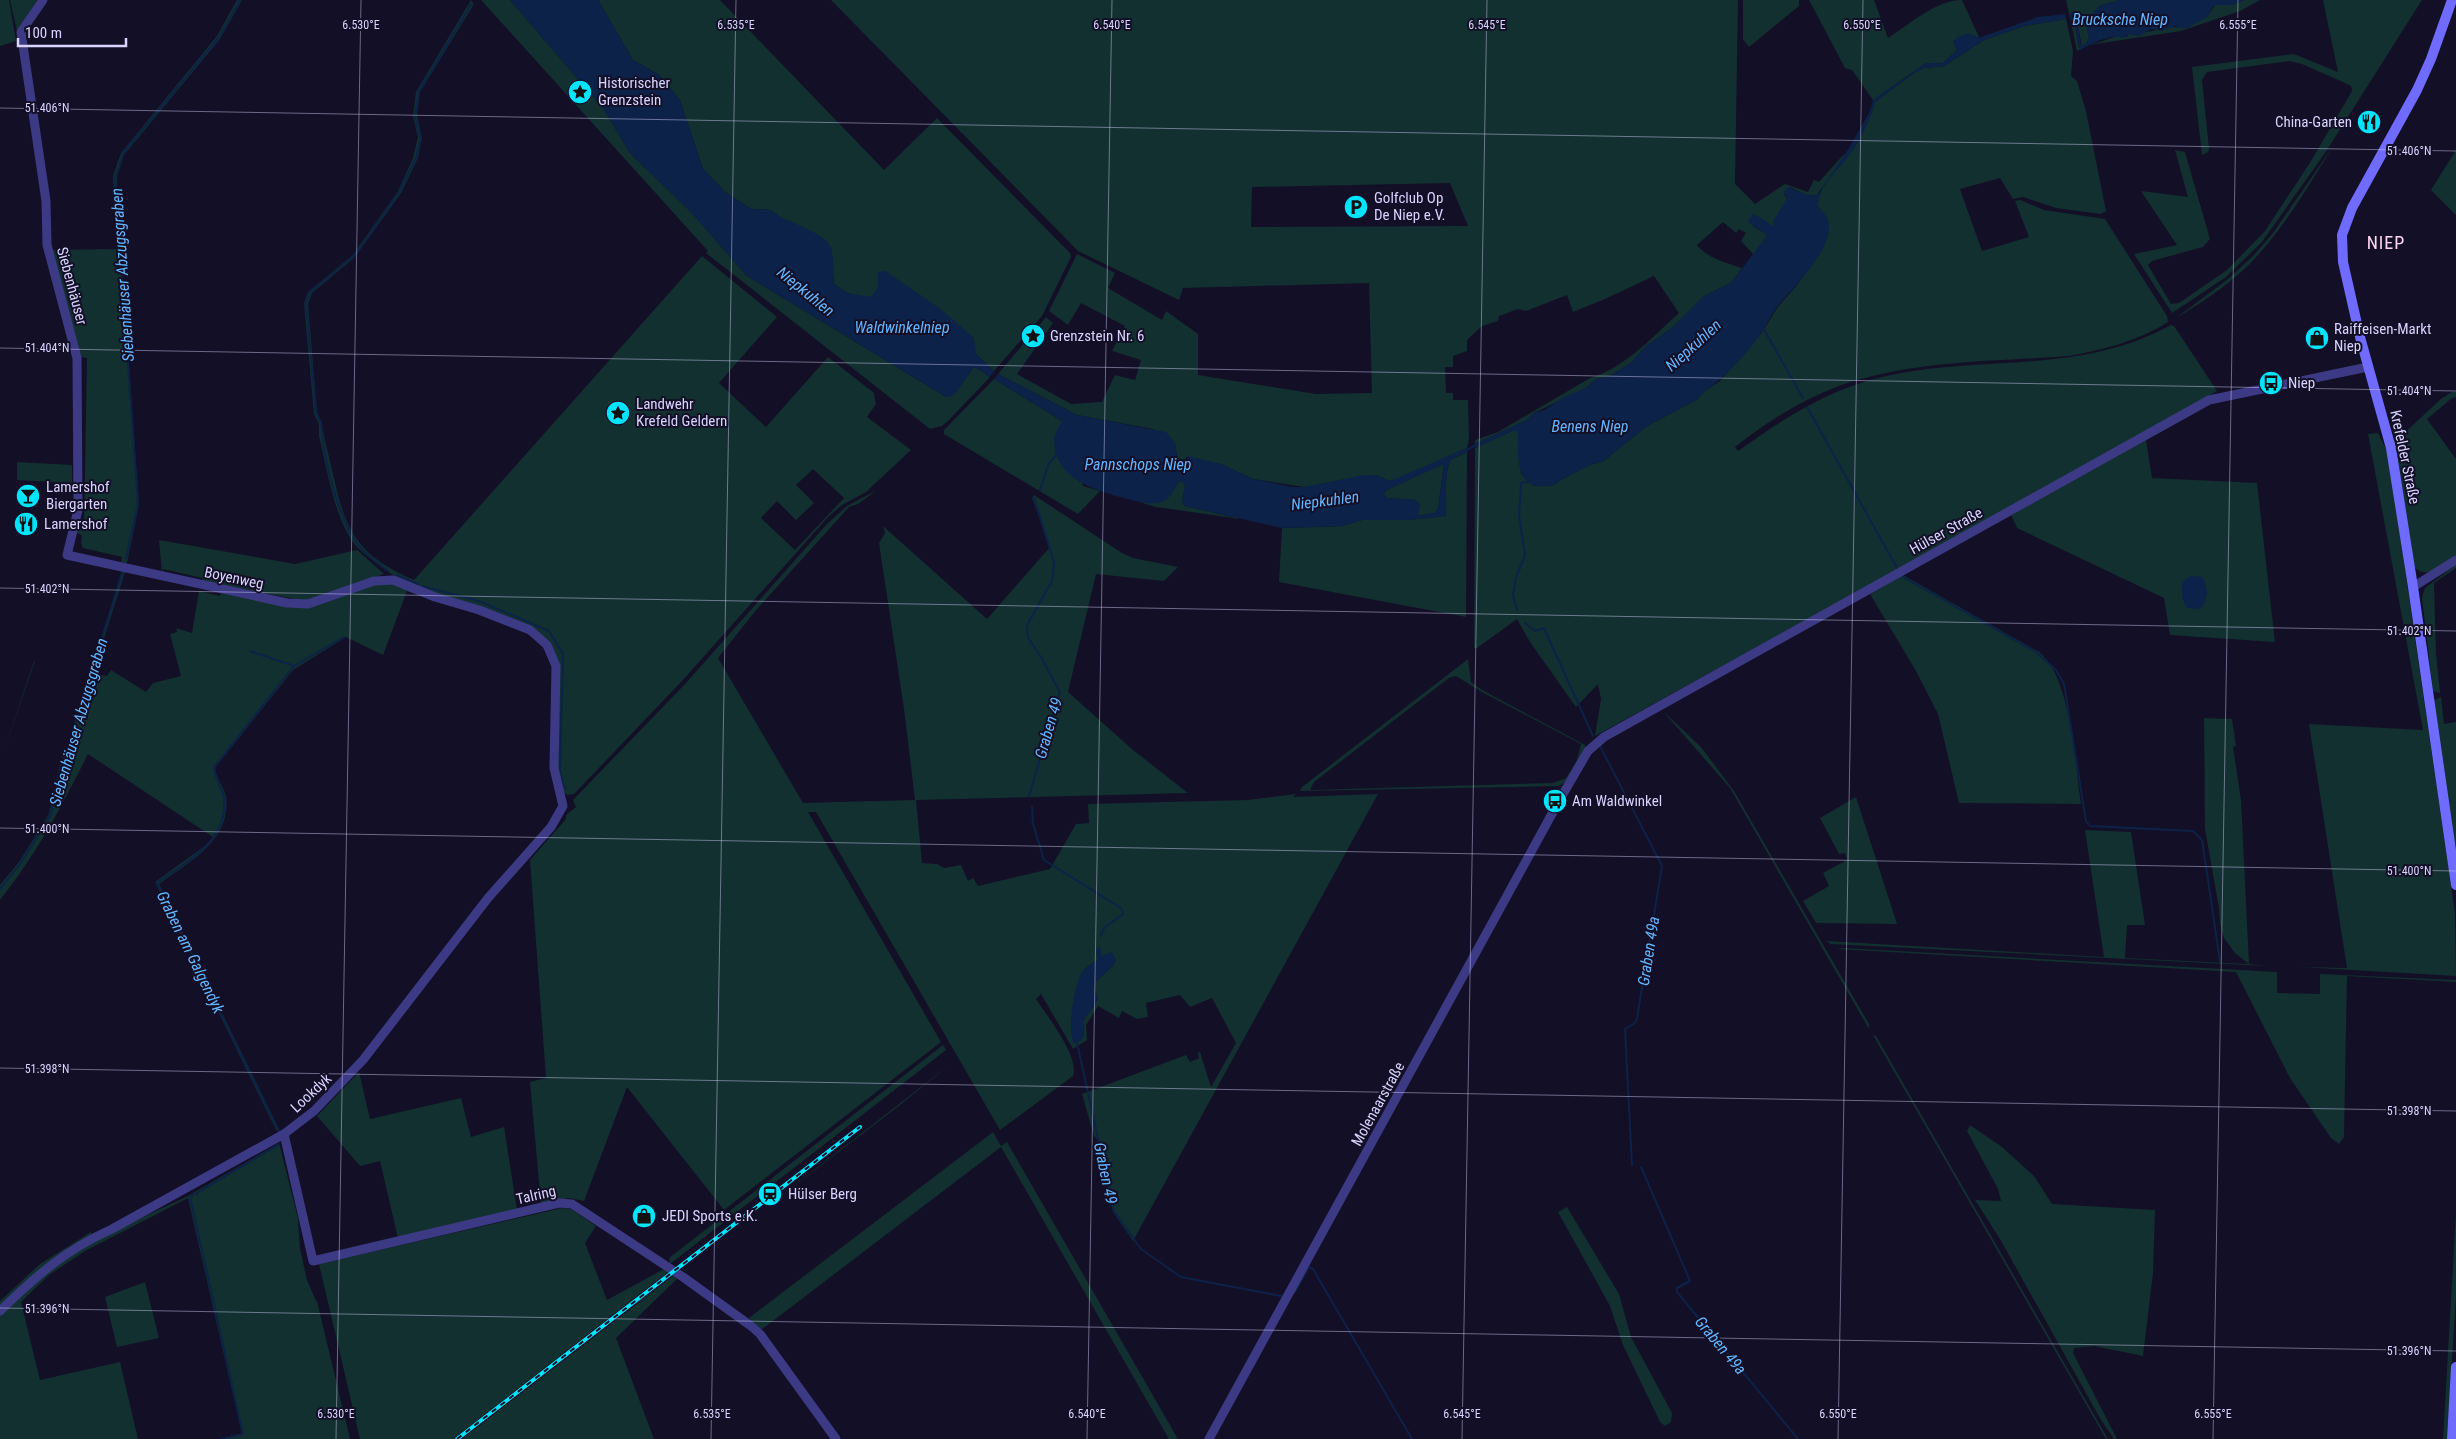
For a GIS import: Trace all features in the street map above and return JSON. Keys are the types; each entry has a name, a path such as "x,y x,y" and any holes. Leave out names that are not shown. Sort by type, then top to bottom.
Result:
{"main road":[{"name":"Krefelder Straße","path":"2452,0 2432,59 2399,125 2352,208 2342,235 2343,262 2390,448 2413,587 2456,885"},
{"path":"2452,1439 2456,1367"}],"street":[{"name":"Siebenhäuser","path":"43,0 21,32 46,201 46,245 77,358 78,510 67,555"},
{"name":"Hülser Straße","path":"1570,782 1588,751 1604,737 2209,400 2368,367"},
{"name":"Boyenweg","path":"67,555 287,603 308,604 374,581 393,580 520,625 540,638 546,645 556,666 554,768 563,806"},
{"path":"2413,587 2456,560"},
{"name":"Molenaarstraße","path":"1209,1439 1570,782"},
{"name":"Lookdyk","path":"0,1311 44,1269 86,1240 112,1229 284,1134 314,1111 363,1060 488,898 551,827 563,806"},
{"name":"Talring","path":"284,1134 313,1261 559,1204 572,1204 683,1277 760,1334 836,1439"}],"green space":[{"path":"0,0 9,0 16,41 0,46"},
{"path":"10,0 37,0 17,31"},
{"path":"237,0 242,0 220,39 124,155 117,176 139,505 127,563 121,562 122,557 83,548 81,543 82,535 75,533 77,525 84,526 87,358 80,357 51,250 116,249 113,176 121,153 217,36"},
{"path":"471,0 474,4 420,92 417,115 422,138 418,158 401,193 355,257 312,293 308,304 317,412 339,497 344,515 352,531 361,545 374,557 391,569 414,580 702,256 777,317 719,383 766,427 828,357 874,393 876,404 867,417 911,450 866,492 842,505 829,516 682,681 574,794 568,795 564,793 557,775 558,677 546,640 403,581 359,549 344,526 333,496 319,436 319,424 314,414 304,303 308,292 353,255 398,191 413,158 418,137 413,116 416,92","holes":["813,469 844,498 795,550 761,518 777,501 796,520 814,503 796,485"]},
{"path":"481,0 510,0 603,108 630,153 692,213 747,276 946,397 954,395 974,366 990,377 949,420 942,426 930,429 706,253 708,251"},
{"path":"598,0 720,0 884,170 937,118 1070,253 1071,257 1042,316 994,371 976,354 878,288 871,298 847,293 834,284 831,248 778,217 771,210 751,209 725,192 703,169 680,100 659,75 633,60"},
{"path":"831,0 1738,0 1735,184 1755,204 1785,184 1808,192 1814,180 1819,182 1844,154 1844,157 1816,196 1805,195 1790,187 1784,194 1787,199 1773,227 1753,214 1753,226 1766,234 1754,255 1741,241 1746,233 1739,229 1736,233 1723,222 1697,245 1712,257 1742,268 1731,283 1704,296 1673,327 1645,347 1631,363 1610,376 1596,379 1586,388 1534,413 1527,420 1475,444 1475,440 1498,432 1590,378 1615,367 1638,351 1679,313 1654,276 1573,312 1567,295 1526,311 1518,309 1499,316 1498,321 1482,326 1467,340 1467,351 1453,356 1453,367 1445,367 1446,393 1453,393 1453,400 1468,400 1469,439 1467,448 1390,481 1376,475 1304,487 1253,479 1221,464 1186,457 1182,473 1179,470 1175,443 1153,429 1077,415 998,374 1046,317 1053,323 1017,374 1071,404 1102,402 1115,375 1135,380 1141,360 1112,351 1125,326 1081,303 1068,325 1049,311 1077,254 1115,273 1108,288 1162,320 1166,311 1198,334 1198,375 1316,394 1372,393 1369,283 1183,288 1179,300 1078,251","holes":["1450,183 1468,226 1251,227 1252,187"]},
{"path":"1743,0 1799,0 1799,6 1749,47 1743,39"},
{"path":"1809,0 1874,0 1888,38 1933,8 1952,1 1962,0 1979,37 1954,43 1957,50 1943,63 1927,63 1923,65 1873,100 1852,70 1845,68"},
{"path":"2066,0 2120,0 2099,6 2089,39 2082,47 2077,21 2081,17 2078,12 2069,14"},
{"path":"2244,0 2260,0 2240,11 2181,31 2091,45 2116,36 2126,37 2129,34 2173,27 2188,28 2193,23 2207,17 2215,5 2232,5"},
{"path":"2323,0 2422,0 2327,150 2262,242 2226,277 2172,313 2134,254 2177,245 2141,191 2188,197 2175,150 2185,152 2210,239 2203,247 2152,261 2148,265 2171,304 2179,303 2227,270 2265,231 2311,161 2352,91 2351,86 2345,83 2302,64 2289,61 2207,72 2202,80 2209,149 2208,152 2202,155 2192,67 2294,54 2338,72"},
{"path":"2070,18 2074,19 2079,48 2088,46 2077,51"},
{"path":"2066,19 2073,51 2071,76 2077,81 2086,111 2106,211 2101,214 2056,208 2023,197 2013,199 2000,178 1960,189 1982,251 2029,237 2015,201 2020,200 2044,210 2105,219 2167,316 2168,322 2157,329 2120,344 2069,356 1938,365 1912,368 1861,379 1811,398 1779,416 1735,447 1738,451 1771,428 1822,399 1878,378 1952,366 2026,362 2099,352 2135,341 2171,325 2174,326 2217,391 2130,442 1595,736 1601,699 1598,684 1576,707 1530,642 1517,619 1477,648 1474,648 1475,448 1512,431 1518,431 1521,474 1534,486 1552,485 1586,467 1602,462 1647,426 1698,399 1702,393 1720,381 1761,334 1777,308 1797,285 1818,255 1828,235 1825,216 1817,205 1821,190 1858,142 1875,102 1914,73 1924,68 1944,66 1984,40 2024,26"},
{"path":"2334,145 2289,216 2258,255 2220,290 2176,318 2228,279 2254,255 2273,233"},
{"path":"2456,150 2456,215 2431,190"},
{"path":"994,379 1062,421 1083,486 1100,491 1078,514 944,434 944,430"},
{"path":"2452,392 2456,392 2456,397 2452,398 2427,419 2456,459 2456,555 2436,569 2426,572 2415,568 2392,439 2401,442 2400,437 2442,398"},
{"path":"2378,433 2388,453 2455,913 2456,976 2300,967 2347,968 2309,724 2423,730 2368,434"},
{"path":"2146,440 2152,478 2257,483 2275,642 2170,635 2164,598 2017,528 2011,515"},
{"path":"1467,452 1466,617 1279,582 1282,528 1342,526 1362,520 1408,520 1445,516 1446,481 1450,460"},
{"path":"17,462 72,465 72,483 17,480"},
{"path":"1444,463 1438,509 1435,513 1417,516 1416,500 1387,498 1384,495 1385,491"},
{"path":"1178,482 1184,482 1182,502 1185,506 1241,519 1156,507 1139,502 1163,501 1170,495"},
{"path":"877,490 858,504 849,507 757,609 718,658 803,803 915,800 904,709 879,543 885,533 883,526 987,619 1050,547 1032,498 1034,495 1122,553 1133,558 1178,567 1164,581 1096,574 1068,692 1133,750 1188,793 916,800 922,863 937,864 944,868 961,865 968,881 973,878 978,886 1050,869 1076,824 1089,823 1088,804 1248,800 1296,794 1293,797 1378,794 1133,1241 1113,1212 1097,1139 1094,1136 1082,1094 1186,1055 1190,1062 1199,1058 1198,1053 1200,1052 1211,1087 1236,1043 1212,998 1190,1007 1180,995 1146,1003 1148,1017 1137,1019 1122,1011 1119,1018 1098,1006 1086,1025 1087,1040 1073,1049 1041,994 1036,999 1061,1037 1072,1058 1073,1076 1000,1130 816,812 808,812 941,1042 724,1210 627,1087 584,1201 569,1198 541,1204 530,1082 546,1078 530,860 566,819 566,815 576,807 573,800 685,684 827,524 847,506","holes":["1098,960 1113,966 1095,982 1094,988 1098,999 1083,1021 1084,1037 1076,1004 1077,985 1081,976"]},
{"path":"159,540 295,564 357,550 384,574 306,601 202,582 202,578 163,569 162,573"},
{"path":"2456,565 2456,568 2434,583 2436,654 2440,693 2433,691 2422,598 2425,588"},
{"path":"122,570 125,572 93,673 107,676 111,670 146,692 153,683 181,676 170,634 177,632 176,628 192,633 199,591 220,596 221,593 299,608 310,607 373,585 392,584 479,614 407,591 383,655 346,637 293,670 215,768 226,797 226,812 222,826 215,838 195,858 159,884 279,1129 276,1130 155,882 206,845 213,837 88,754 48,830 0,900 0,885 19,862 49,814 59,769 81,705"},
{"path":"1903,575 2039,652 2050,664 2065,700 2070,722 2081,804 1959,803 1938,714 1916,671 1870,594"},
{"path":"1468,659 1471,682 1482,690 1585,745 1585,750 1564,783 1559,786 1300,791 1302,787","holes":["1456,676 1480,691 1581,744 1577,760 1566,778 1553,783 1310,790 1314,782 1449,678"]},
{"path":"34,661 35,661 0,762"},
{"path":"2441,697 2444,724 2456,722 2456,858 2433,701"},
{"path":"1662,710 1701,747 1734,791 1869,1024 1869,1029 1730,788"},
{"path":"2204,718 2232,719 2236,746 2233,747 2241,800 2249,964 2235,953 2224,938 2220,924 2219,908 2205,829"},
{"path":"1856,797 1897,924 1816,923 1803,901 1829,886 1823,873 1847,860 1845,853 1839,854 1820,818"},
{"path":"2085,830 2131,832 2145,925 2127,925 2125,958 2267,966 1831,944 1826,941 2104,957"},
{"path":"1837,949 2277,972 2277,993 2320,994 2320,974 2456,980 2456,982 2347,976 2344,1137 2339,1144 2331,1138 2290,1078 2236,972"},
{"path":"1873,1035 1876,1036 2108,1439 2106,1439"},
{"path":"943,1045 946,1050 670,1264 669,1258"},
{"path":"953,1062 900,1105 764,1209"},
{"path":"359,1072 370,1119 461,1098 471,1137 504,1127 517,1210 398,1238 380,1161 360,1166 317,1116"},
{"path":"1970,1125 2002,1147 2034,1176 2052,1204 2155,1210 2153,1273 2143,1356 2094,1346 2074,1348 2073,1353 2117,1439 2114,1439 2101,1420 2000,1239 1975,1200 2001,1201 1998,1189 1967,1131"},
{"path":"993,1132 1001,1146 1007,1142 1178,1439 1169,1439 1001,1147 761,1330 749,1318"},
{"path":"279,1143 298,1218 300,1249 307,1280 317,1301 350,1439 228,1439 242,1434 188,1198 85,1251 49,1275 21,1302 40,1380 120,1362 138,1439 0,1439 0,1314 49,1269 92,1241 188,1196"},
{"path":"1567,1207 1619,1294 1631,1337 1672,1413 1671,1422 1665,1426 1660,1422 1623,1345 1610,1306 1558,1212"},
{"path":"562,1208 571,1209 596,1226 585,1243 607,1300 664,1269 668,1272 453,1439 360,1439 319,1264"},
{"path":"2456,1213 2456,1296 2447,1439 2443,1439"},
{"path":"91,1232 91,1236 0,1308 0,1301 40,1264"},
{"path":"673,1276 677,1279 616,1338 654,1439 462,1439"},
{"path":"145,1282 159,1338 117,1347 105,1297"}],"water":[{"name":"Waldwinkelniep","path":"510,0 598,0 633,60 659,75 680,100 703,169 725,192 751,209 771,210 777,215 821,237 831,248 834,284 847,293 871,297 878,288 878,272 885,271 938,307 974,338 976,354 994,371 990,377 974,367 954,395 946,397 747,276 692,213 630,153 603,108"},
{"name":"Brucksche Niep","path":"2120,0 2244,0 2232,5 2215,5 2208,16 2187,28 2182,29 2175,26 2161,31 2151,29 2139,36 2129,34 2123,38 2107,38 2080,50 2074,19 2070,18 2069,14 2078,12 2081,18 2077,21 2081,45 2084,46 2089,38 2086,26 2094,16 2091,15 2099,6"},
{"name":"Benens Niep","path":"2065,14 2066,19 2024,26 1984,40 1944,66 1924,68 1914,73 1875,102 1868,121 1852,151 1826,183 1819,197 1817,205 1826,216 1829,224 1824,246 1818,257 1777,307 1747,351 1726,374 1698,399 1647,426 1602,462 1587,467 1551,485 1541,486 1532,484 1522,474 1518,457 1518,431 1512,431 1475,448 1475,444 1527,420 1534,413 1545,410 1562,398 1586,388 1596,379 1610,376 1631,363 1645,347 1673,327 1704,296 1731,283 1766,237 1766,234 1748,222 1752,214 1763,219 1773,227 1773,221 1787,199 1784,192 1788,187 1807,195 1819,193 1849,148 1869,113 1873,100 1923,65 1927,63 1943,63 1957,50 1953,41 1965,34 1972,34 1978,38 2038,17"},
{"name":"Pannschops Niep","path":"998,374 1077,415 1166,432 1175,443 1179,470 1182,473 1188,456 1221,464 1253,479 1293,487 1304,487 1364,475 1376,475 1390,481 1467,448 1467,452 1450,460 1446,480 1446,516 1408,520 1362,520 1342,526 1282,528 1185,506 1182,502 1185,486 1183,482 1178,482 1167,499 1156,503 1140,502 1120,497 1086,485 1067,472 1060,463 1055,451 1054,438 1062,421 994,379","holes":["1444,464 1438,509 1434,513 1418,516 1420,504 1416,500 1387,498 1384,495 1385,491"]},
{"path":"2191,576 2202,577 2207,589 2205,602 2199,609 2187,608 2182,598 2182,582"},
{"path":"1100,946 1102,956 1112,952 1116,960 1114,965 1095,982 1094,988 1098,999 1083,1021 1084,1037 1077,1043 1074,1043 1071,1020 1076,990 1083,971 1087,966 1098,960 1096,950"}],"waterway":[{"name":"Siebenhäuser Abzugsgraben","path":"126,559 138,504 115,178 124,152 220,36 240,0"},
{"name":"Graben am Galgendyk","path":"388,571 359,546 351,534 338,504 325,453 321,423 316,413 306,303 310,292 356,254 399,192 416,158 421,139 415,116 419,91 472,3"},
{"path":"1762,326 1803,398"},
{"path":"1807,407 1897,568"},
{"name":"Niepkuhlen","path":"1465,451 1476,445"},
{"name":"Graben 49","path":"1040,490 1049,463 1059,452"},
{"name":"Graben 49a","path":"1517,610 1513,595 1516,577 1525,556 1519,515 1521,483 1528,482"},
{"name":"Graben 49","path":"1029,796 1060,692 1028,637 1027,625 1052,581 1054,562 1034,498"},
{"name":"Siebenhäuser Abzugsgraben","path":"0,889 20,864 51,814 61,767 123,571"},
{"path":"397,575 418,584"},
{"path":"1903,577 2036,652 2056,670 2064,684 2086,821 2090,826 2193,831 2202,840 2220,961"},
{"path":"422,586 479,601 549,631 563,654 560,769 563,785 566,788"},
{"name":"Graben 49a","path":"1525,623 1535,631 1544,628 1593,736"},
{"name":"Graben am Galgendyk","path":"279,1132 157,883 203,849 219,827 224,814 224,799 215,774 215,766 294,666 344,637"},
{"path":"250,651 294,666"},
{"name":"Graben 49a","path":"1600,746 1662,866 1637,1018 1635,1023 1625,1029 1632,1165"},
{"name":"Graben 49","path":"1032,807 1033,824 1044,860 1121,908 1123,914 1104,928 1101,936"},
{"name":"Graben 49","path":"1077,1043 1114,1211 1141,1249 1181,1277 1281,1296"},
{"name":"Graben am Galgendyk","path":"222,1439 243,1434 190,1197 278,1145"},
{"name":"Graben 49a","path":"1641,1167 1690,1281 1677,1288 1677,1292 1798,1439"},
{"name":"Graben 49","path":"1295,1292 1309,1267 1313,1269 1412,1439"}],"railway":[{"path":"457,1439 860,1127"}],"place":[{"name":"Historischer Grenzstein","path":"580,92"},
{"name":"China-Garten","path":"2369,122"},
{"name":"Golfclub Op De Niep e.V.","path":"1356,207"},
{"name":"Grenzstein Nr. 6","path":"1033,336"},
{"name":"Raiffeisen-Markt Niep","path":"2317,338"},
{"name":"Niep","path":"2271,383"},
{"name":"Landwehr Krefeld Geldern","path":"618,413"},
{"name":"Lamershof Biergarten","path":"28,496"},
{"name":"Lamershof","path":"26,524"},
{"name":"Am Waldwinkel","path":"1555,801"},
{"name":"Hülser Berg","path":"770,1194"},
{"name":"JEDI Sports e.K.","path":"644,1216"}],"district":[{"name":"NIEP","path":"2386,243"}]}
